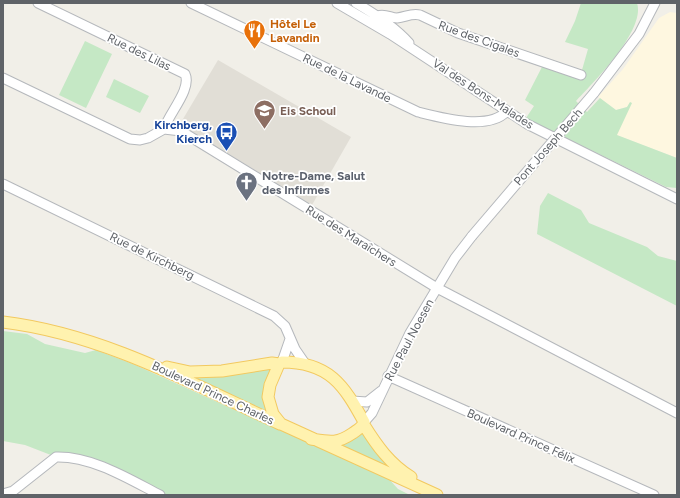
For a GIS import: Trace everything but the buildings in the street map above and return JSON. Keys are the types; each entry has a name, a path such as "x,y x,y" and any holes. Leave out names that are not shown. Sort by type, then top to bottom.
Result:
{"main road":[{"name":"Boulevard Prince Charles","path":"3,322 72,337 103,346 145,362 281,424"},
{"name":"Boulevard Prince Charles","path":"145,362 190,372 222,371 280,363"},
{"path":"437,495 311,439 281,424 273,414 268,397 270,385 280,363 306,365 325,371 339,383 352,401 380,451 392,464 402,472 441,495"},
{"path":"311,439 337,442 364,424"}],"street":[{"name":"Rue des Lilas","path":"38,3 185,74 187,79 186,88 167,119 164,128"},
{"name":"Rue de la Lavande","path":"191,3 418,112 449,119 481,121 493,120 502,117 507,111"},
{"name":"Val des Bons-Malades","path":"337,3 415,51 527,124 677,199"},
{"name":"Rue des Cigales","path":"356,3 378,16 399,32 415,51"},
{"name":"Pont Joseph Bech","path":"437,288 472,236 594,94 639,34 655,3"},
{"name":"Rue des Cigales","path":"378,16 381,15 397,18 414,14 420,15 458,33 581,75"},
{"path":"3,78 130,139 140,140 148,138 164,128"},
{"name":"Rue des Maraîchers","path":"164,128 180,131 437,288 677,413"},
{"name":"Rue de Kirchberg","path":"3,184 274,316 286,326 290,339 306,365"},
{"name":"Rue Paul Noesen","path":"364,424 372,413 388,376 410,333 437,288"},
{"path":"280,363 290,339"},
{"name":"Boulevard Prince Félix","path":"388,376 654,495"},
{"name":"Rue Paul Noesen","path":"352,401 367,402 381,392"},
{"path":"3,494 18,488 56,457 64,457 110,468 160,495"}],"shaded area":[{"path":"670,12 677,13 677,158 616,135 630,103 627,107 616,110 598,97 623,69 659,18"},
{"name":"Eis Schoul","path":"218,60 351,137 312,205 180,124"}],"green space":[{"path":"581,3 637,3 638,14 634,27 626,41 605,69 576,101 587,112 600,98 616,110 627,107 630,102 632,103 617,135 677,158 677,188 666,187 526,118 534,106 525,100 543,65 580,77 588,49 565,42 575,21"},
{"path":"85,41 112,54 86,108 59,95"},
{"path":"114,79 149,96 140,113 106,97"},
{"path":"548,193 581,210 589,223 647,247 658,256 677,261 677,306 537,234 540,206"},
{"path":"3,331 27,334 45,344 85,353 96,350 133,364 389,479 398,489 410,495 160,495 110,468 56,457 25,445 3,441"},
{"path":"273,368 267,412 193,379 194,375"},
{"path":"363,432 389,465 388,469 342,448 340,444"}],"place":[{"name":"Hôtel Le Lavandin","path":"254,50"},
{"name":"Eis Schoul","path":"265,130"},
{"name":"Kirchberg, Kierch","path":"227,152"},
{"name":"Notre-Dame, Salut des Infirmes","path":"247,202"}]}
